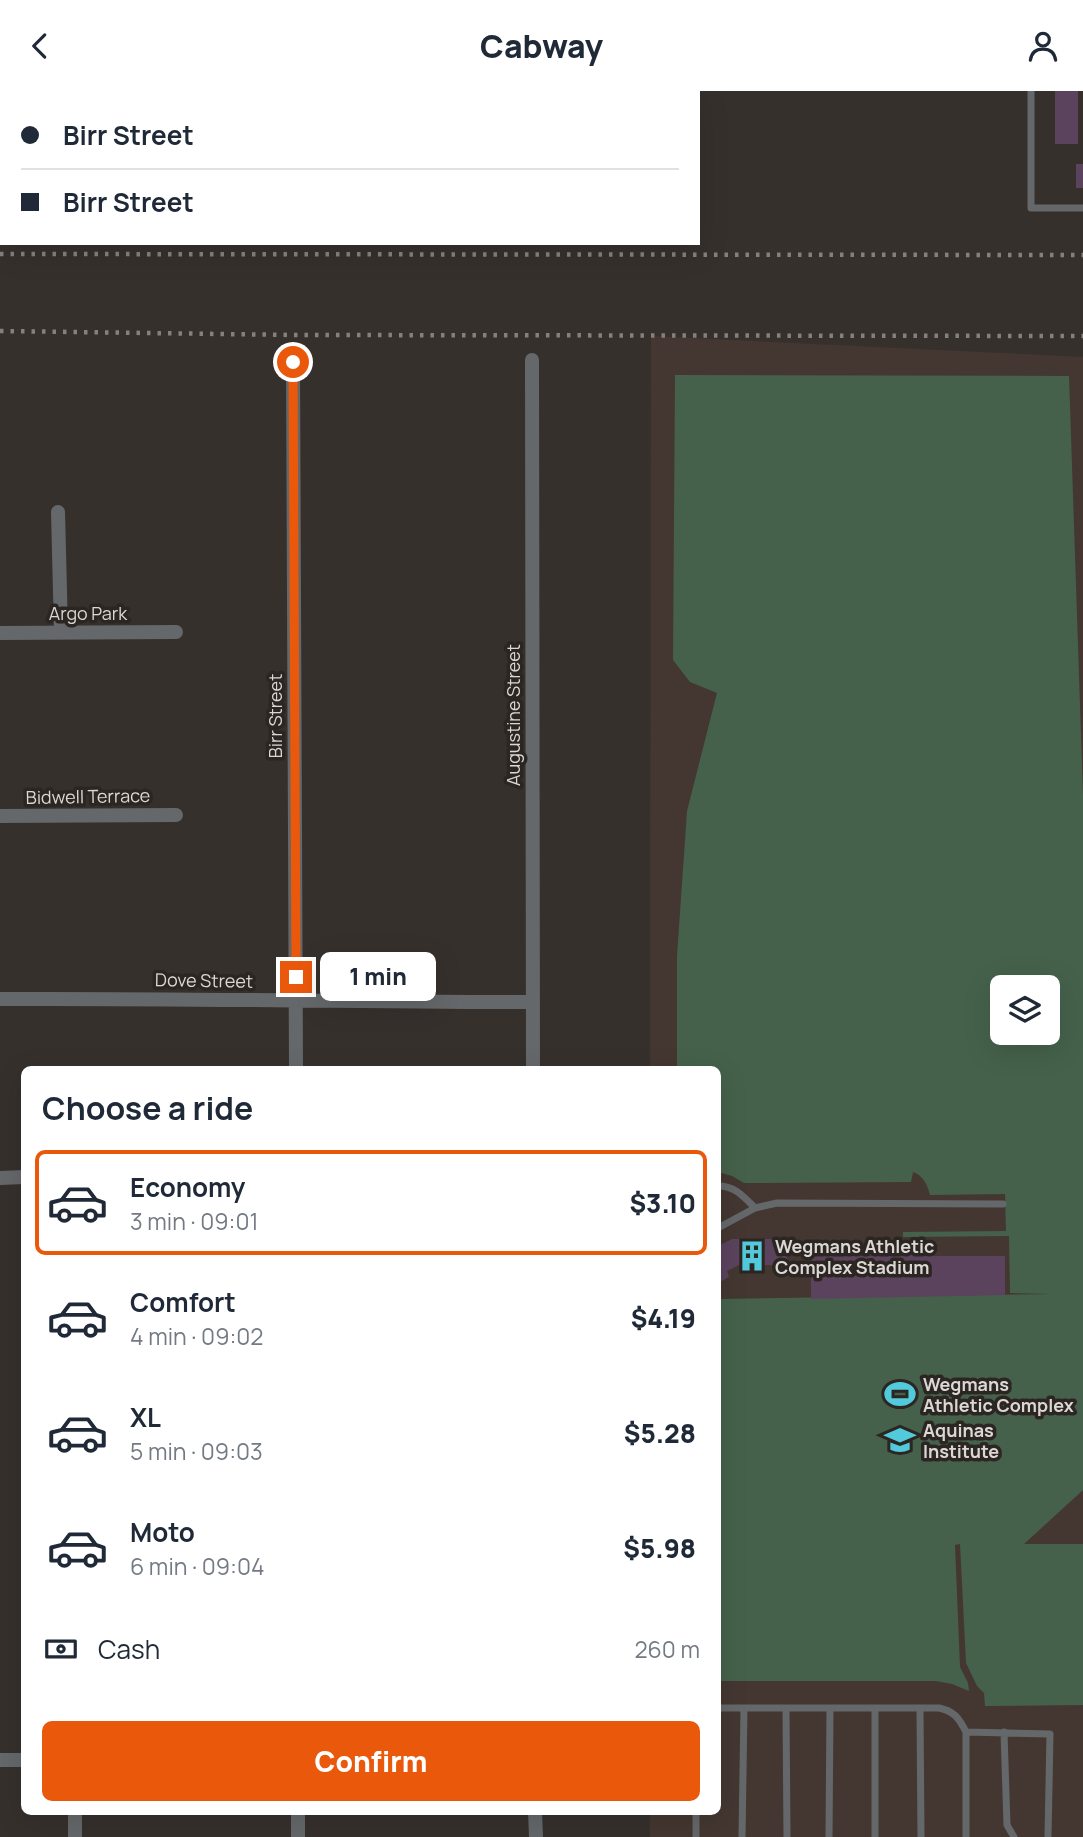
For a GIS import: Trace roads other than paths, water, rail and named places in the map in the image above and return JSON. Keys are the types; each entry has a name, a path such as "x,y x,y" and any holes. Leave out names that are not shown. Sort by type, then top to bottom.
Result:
{"street":[{"name":"Augustine Street","path":"532,361 533,1066"},
{"name":"Birr Street","path":"293,362 296,1066"},
{"path":"58,512 61,632"},
{"name":"Argo Park","path":"0,632 176,632"},
{"name":"Bidwell Terrace","path":"0,817 176,815"},
{"name":"Dove Street","path":"0,999 533,1002"},
{"path":"0,1178 21,1177"},
{"path":"0,1760 21,1760"},
{"path":"75,1815 75,1837"},
{"path":"298,1815 298,1837"},
{"path":"536,1815 536,1837"}],"lane":[{"path":"1031,91 1031,208 1083,208"},
{"path":"721,1186 728,1186 739,1192 755,1208"},
{"path":"721,1226 755,1208 777,1203 1003,1204"},
{"path":"920,1707 921,1837"},
{"path":"721,1708 939,1707 950,1710 960,1719 966,1731 965,1837"},
{"path":"742,1837 744,1708"},
{"path":"786,1708 787,1837"},
{"path":"829,1837 830,1708"},
{"path":"875,1708 875,1837"},
{"path":"966,1731 1050,1734 1048,1837"},
{"path":"1004,1733 1007,1825 1014,1837"},
{"path":"696,1815 696,1837"}],"railway":[{"path":"0,254 1083,255"},
{"path":"0,331 294,335 1083,336"}],"place":[{"name":"Wegmans Athletic Complex Stadium","path":"752,1256"},
{"name":"Wegmans Athletic Complex","path":"900,1394"},
{"name":"Aquinas Institute","path":"900,1440"}]}
